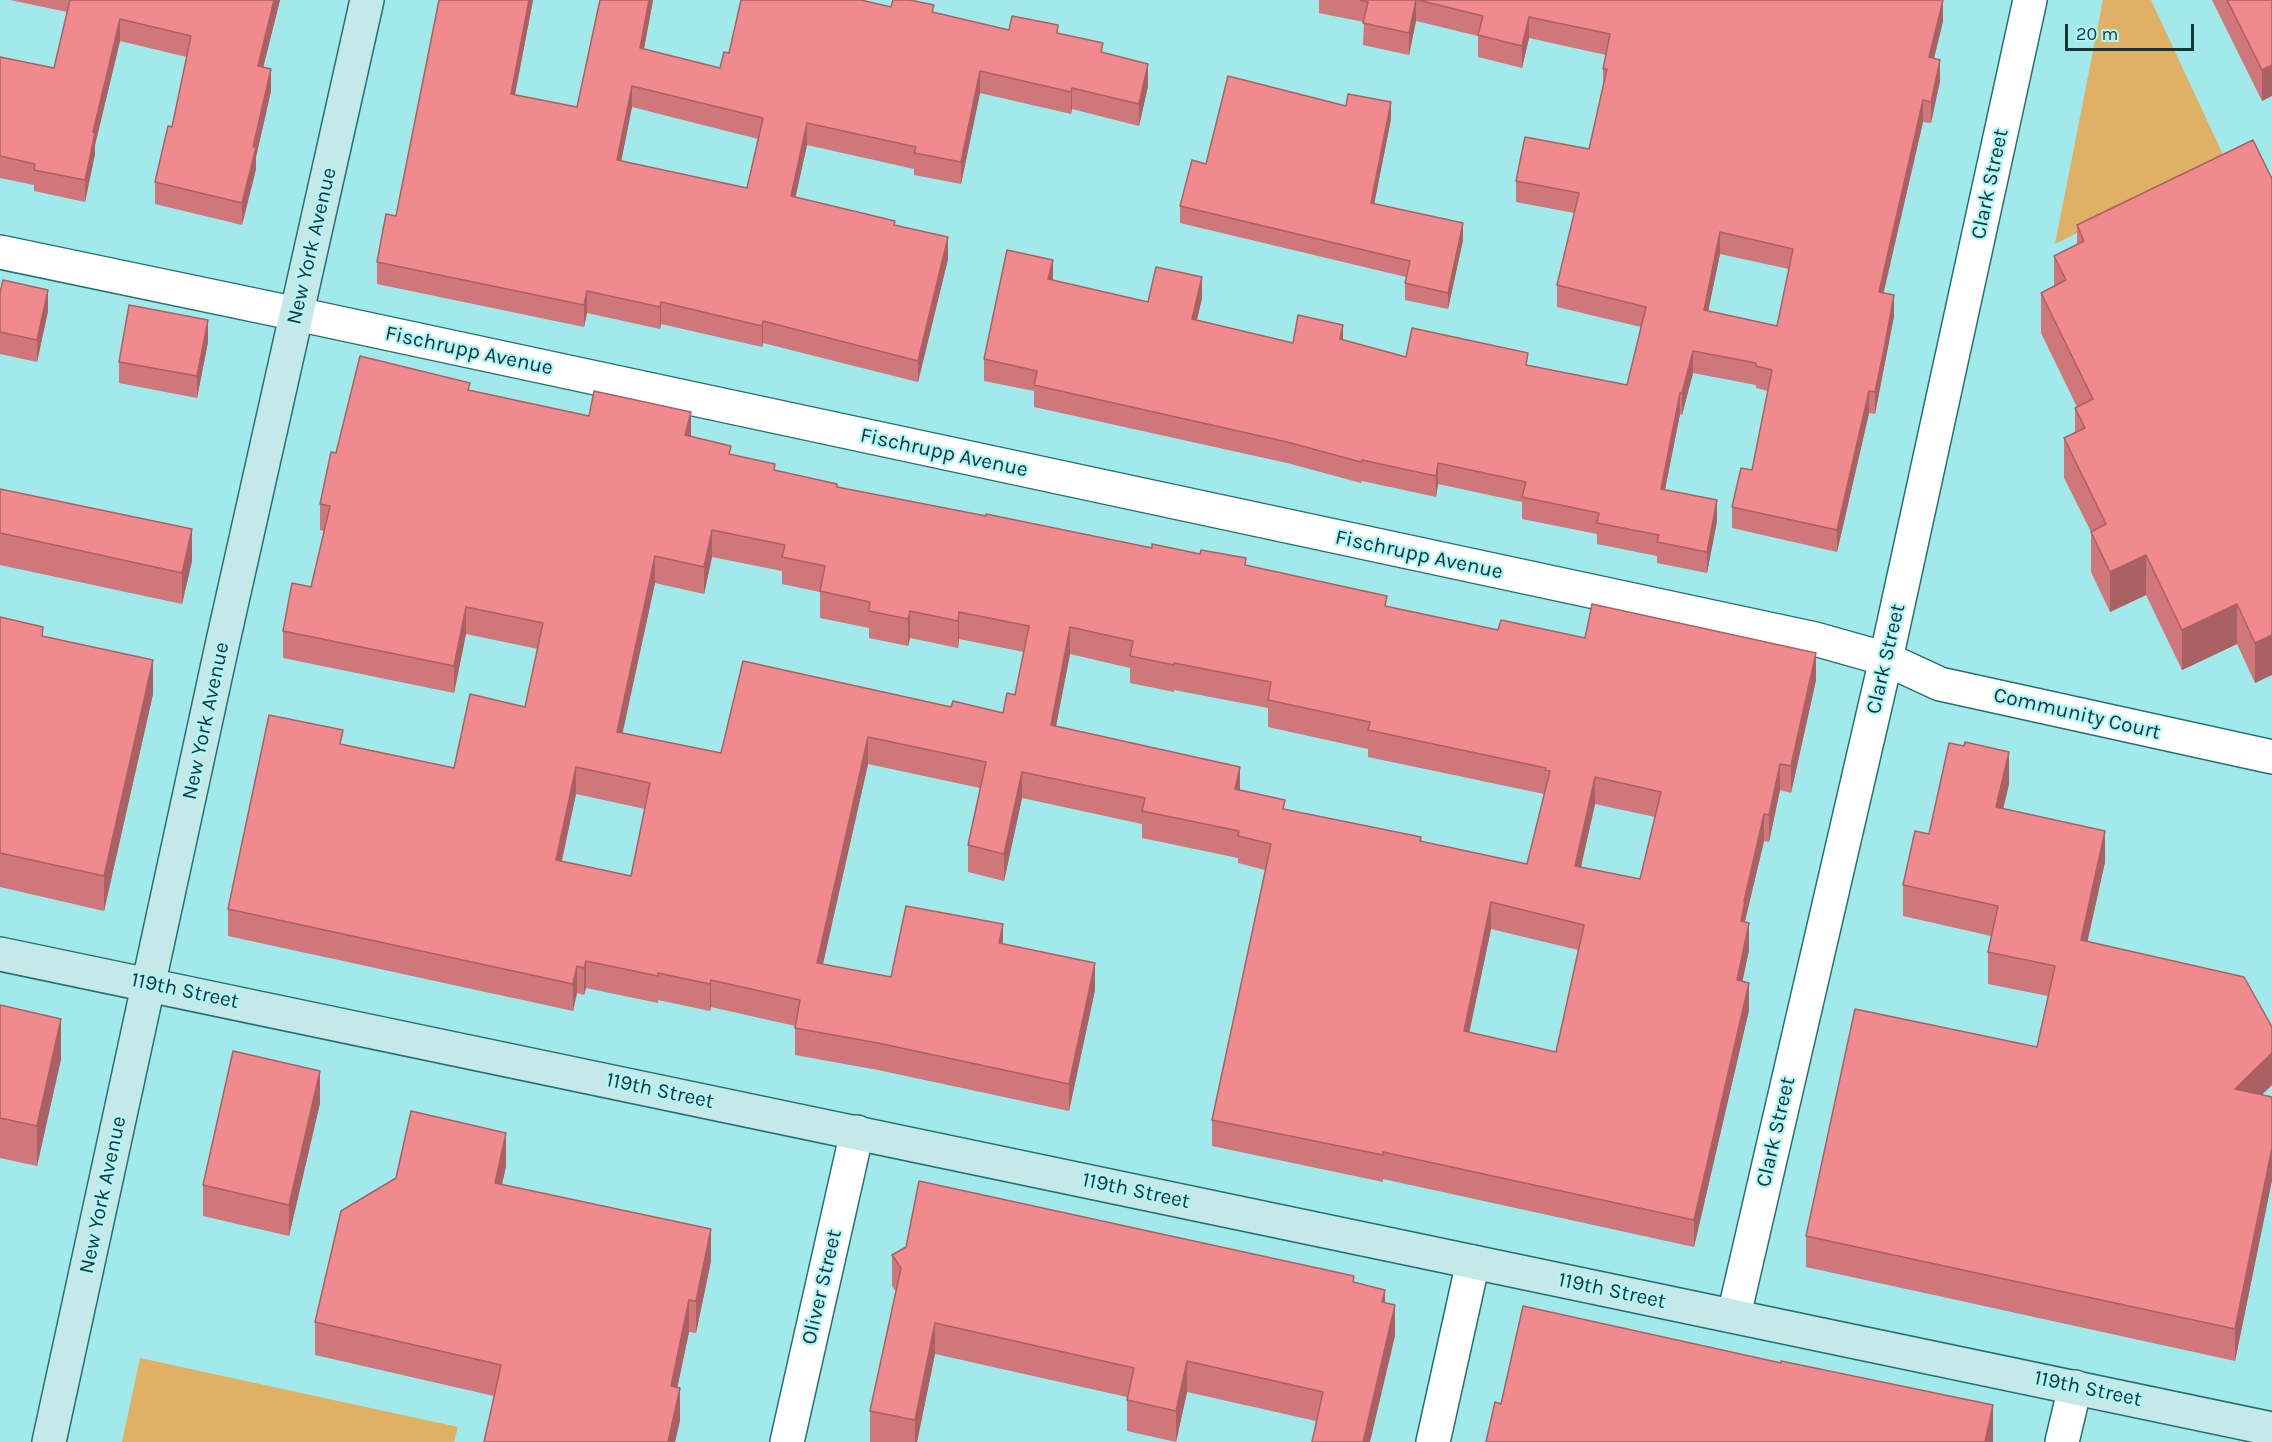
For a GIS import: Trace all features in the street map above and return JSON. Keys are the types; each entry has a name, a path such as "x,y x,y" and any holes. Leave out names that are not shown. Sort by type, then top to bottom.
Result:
{"street":[{"name":"New York Avenue","path":"49,1442 148,984 367,0"},
{"name":"Clark Street","path":"1734,1315 1886,659 2030,0"},
{"name":"Fischrupp Avenue","path":"0,252 1815,639 1886,659"},
{"name":"Community Court","path":"1886,659 1940,684 2272,757"},
{"name":"119th Street","path":"0,954 2272,1429"},
{"name":"Oliver Street","path":"787,1442 857,1132"},
{"path":"1433,1442 1473,1262"},
{"path":"2062,1442 2075,1387"}],"shaded area":[{"path":"2103,0 2151,0 2225,159 2055,244"},
{"path":"140,1358 458,1427 454,1442 122,1442"}],"building":[{"path":"70,0 274,0 258,66 271,69 253,147 256,147 242,203 155,182 168,126 172,127 191,36 120,19 93,132 95,133 85,180 34,170 35,164 0,156 0,57 54,68"},
{"path":"439,0 529,0 511,94 577,107 600,0 649,0 640,48 720,68 724,52 729,53 741,0 861,0 891,7 893,0 910,0 934,5 932,12 1009,30 1012,16 1058,25 1057,33 1103,43 1101,52 1148,64 1139,104 1072,88 1071,92 980,71 961,162 914,153 916,147 807,123 791,196 895,221 894,225 948,237 918,361 763,321 762,326 661,302 660,307 587,291 584,305 377,262 386,214 396,216","holes":["632,86 763,118 747,188 617,160"]},
{"path":"1360,0 1416,0 1409,33 1363,23 1368,2"},
{"path":"1418,0 1943,0 1929,57 1940,60 1931,102 1923,100 1879,292 1894,295 1884,349 1875,392 1869,391 1837,530 1732,507 1741,468 1752,470 1772,370 1756,366 1756,363 1693,351 1682,393 1680,393 1661,489 1717,500 1707,552 1657,542 1659,535 1597,523 1599,513 1522,497 1526,482 1438,463 1436,476 1362,460 1361,462 1287,442 1034,385 1037,371 984,359 1007,250 1053,260 1048,279 1148,302 1156,267 1202,277 1192,319 1293,343 1298,315 1343,325 1340,339 1406,357 1412,328 1528,353 1526,365 1627,385 1646,307 1557,285 1579,193 1516,181 1525,137 1589,149 1607,69 1603,69 1610,34 1529,17 1522,46 1478,35 1483,16","holes":["1720,232 1793,249 1777,326 1704,310"]},
{"path":"2227,0 2272,0 2272,65 2262,70"},
{"path":"1228,76 1346,106 1348,94 1391,102 1371,203 1463,223 1448,293 1405,283 1410,261 1180,206 1192,160 1206,164"},
{"path":"2253,140 2272,179 2272,635 2255,643 2237,604 2182,630 2146,555 2110,572 2091,532 2106,524 2064,438 2085,428 2075,408 2093,399 2041,293 2066,280 2054,256 2084,241 2077,225"},
{"path":"3,280 48,290 37,340 0,332 0,293"},
{"path":"129,305 208,320 197,376 119,362"},
{"path":"360,356 470,383 468,390 589,416 594,391 691,412 685,435 731,446 729,454 775,464 774,470 837,484 837,487 986,516 986,514 1152,548 1152,544 1200,554 1201,550 1246,558 1245,565 1387,596 1385,606 1498,630 1501,620 1585,638 1592,604 1816,653 1791,766 1780,764 1769,815 1764,814 1744,901 1741,921 1749,923 1737,980 1749,983 1694,1220 1383,1152 1383,1155 1212,1120 1271,844 1238,836 1239,831 1142,811 1145,798 1022,772 1004,854 968,845 986,762 868,737 817,963 891,977 906,906 1003,924 999,943 1095,963 1069,1084 878,1043 795,1028 800,1000 711,980 710,984 586,961 584,968 577,966 573,984 228,909 269,715 343,730 340,744 454,768 470,694 525,707 543,623 466,607 454,666 283,631 292,583 311,587 330,506 320,504 331,452 336,453","holes":["712,530 785,545 782,557 825,566 820,591 870,602 869,611 908,619 910,611 958,621 959,612 1029,626 1015,695 1007,693 1003,713 953,701 951,707 743,661 721,753 617,732 655,556 704,567","1070,627 1133,641 1130,656 1271,682 1268,700 1370,722 1368,730 1546,768 1545,770 1550,771 1527,864 1420,841 1421,837 1283,809 1285,800 1235,789 1240,767 1051,725","576,767 650,783 631,876 556,860","1595,777 1661,792 1640,879 1575,866","1491,902 1584,925 1556,1052 1464,1031"]},
{"path":"0,489 192,529 182,573 0,533"},
{"path":"0,617 43,627 42,636 153,660 104,876 0,853"},
{"path":"1965,742 2009,752 1996,807 2105,831 2081,940 2244,977 2272,1027 2272,1053 2235,1089 2272,1097 2272,1148 2235,1329 1806,1236 1855,1009 2037,1047 2055,966 1988,952 1998,906 1903,885 1915,831 1929,834 1949,743 1964,746"},
{"path":"0,1005 61,1019 37,1126 0,1118"},
{"path":"233,1051 320,1071 289,1205 203,1185"},
{"path":"411,1111 506,1133 495,1183 711,1229 696,1301 689,1300 671,1386 680,1388 668,1442 484,1442 501,1365 315,1322 341,1211 396,1178"},
{"path":"919,1181 1354,1276 1353,1282 1385,1290 1382,1302 1395,1305 1363,1442 1312,1442 1323,1392 1187,1361 1176,1411 1127,1400 1134,1368 935,1323 915,1420 870,1411 901,1268 892,1255 906,1247"},
{"path":"1523,1306 1781,1363 1781,1361 1993,1405 1985,1442 1486,1442 1495,1402 1501,1404"}]}
